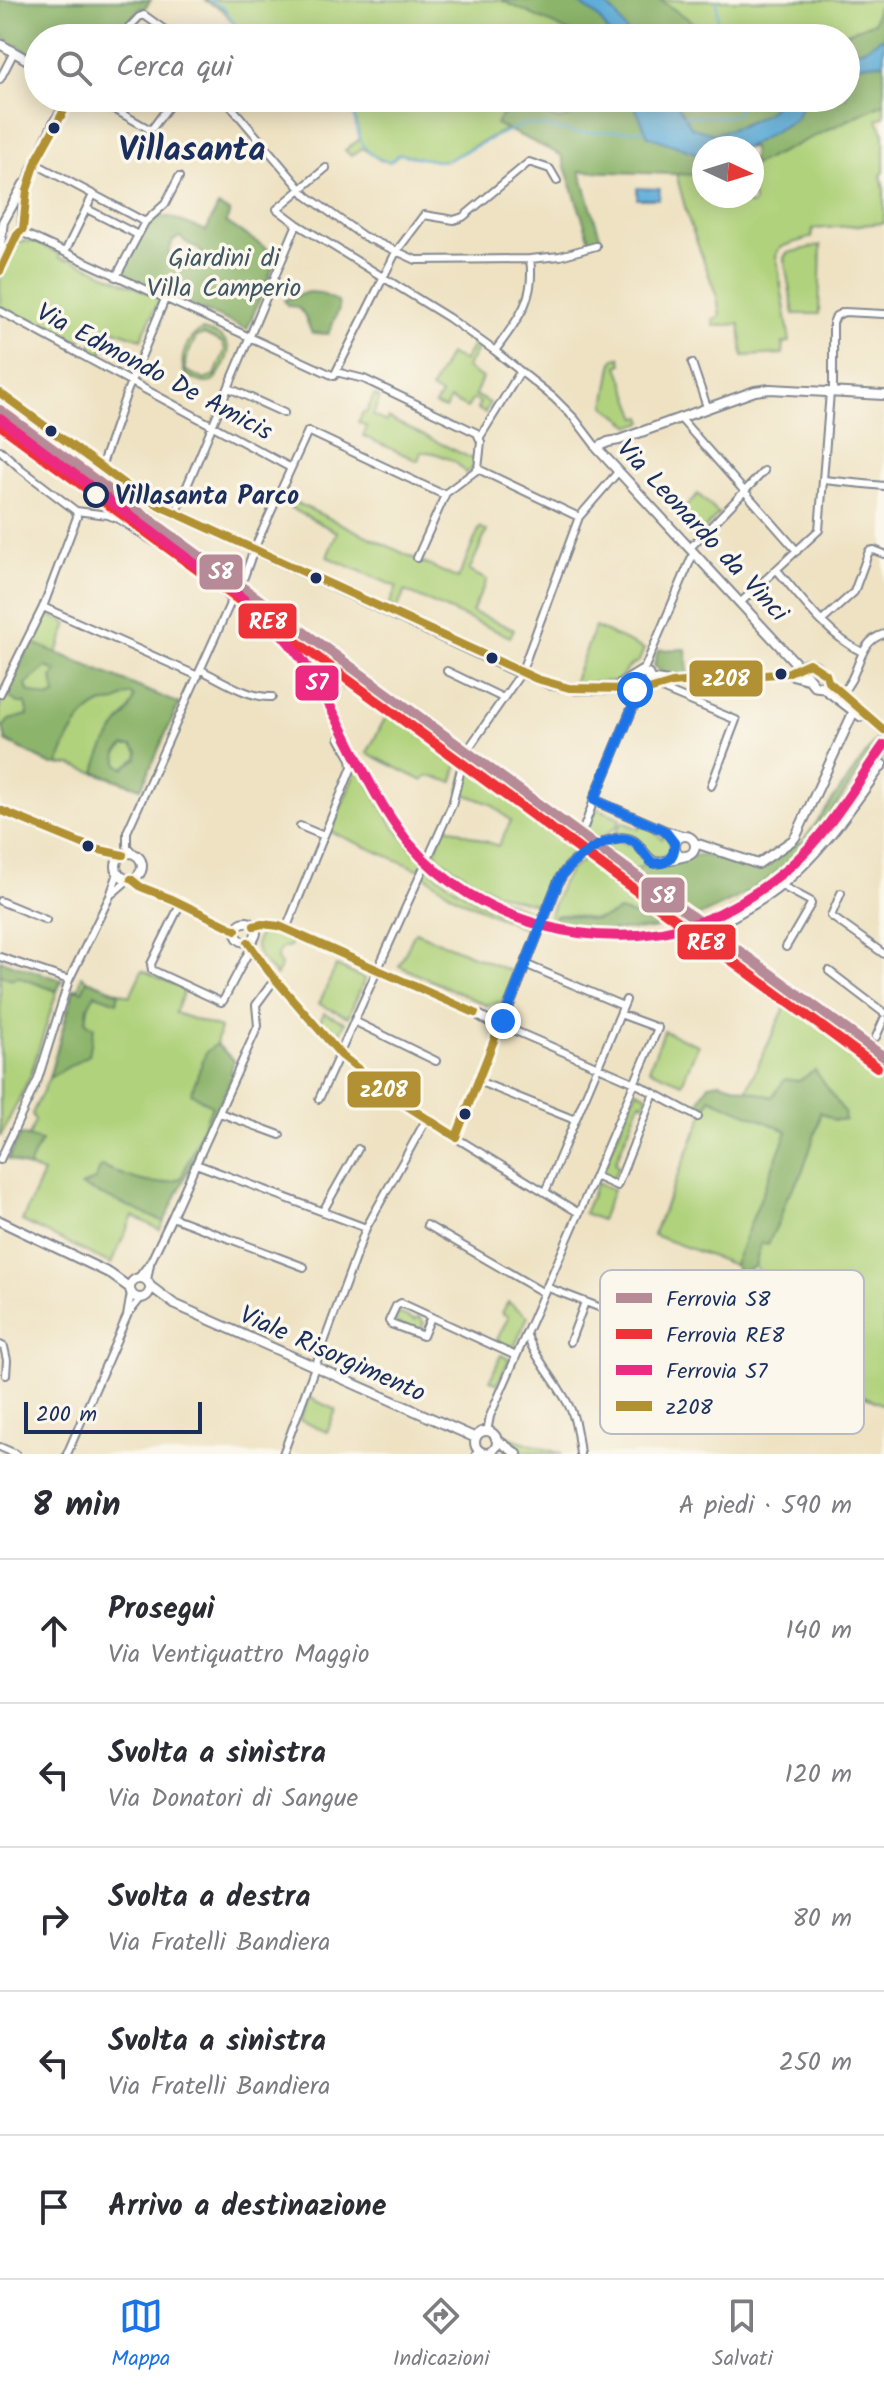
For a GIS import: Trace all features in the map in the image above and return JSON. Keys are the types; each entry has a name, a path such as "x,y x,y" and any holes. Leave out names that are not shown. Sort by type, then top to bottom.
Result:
{"main road":[{"path":"0,393 142,496 521,673 563,687 590,690 805,669 826,674 825,684"},
{"path":"805,669 818,687 825,684"},
{"path":"638,685 647,674 655,684"},
{"path":"825,684 884,731"},
{"path":"840,695 854,711 884,731"}],"street":[{"path":"132,24 144,15 157,24"},
{"path":"0,44 24,58"},
{"path":"0,79 14,52"},
{"path":"0,244 3,225 59,112"},
{"path":"119,112 151,130 164,112"},
{"path":"236,112 316,204 363,236 416,260 530,259 560,256 596,246"},
{"path":"335,374 396,252 424,215 454,220 463,217 529,162 550,169 557,181"},
{"path":"33,166 145,222"},
{"path":"0,254 20,230 25,192 33,166"},
{"path":"326,168 277,209 449,318 495,351 549,394 575,419 600,451 619,440 764,389 884,395"},
{"path":"116,277 145,222 165,204 179,177"},
{"path":"65,252 93,195"},
{"path":"87,209 138,235"},
{"path":"3,225 17,216 20,230"},
{"path":"178,515 178,507 297,224"},
{"path":"3,225 9,235 20,230"},
{"path":"20,230 307,365 364,379 477,433 481,448 478,469 446,493 417,558"},
{"path":"495,351 526,306 530,259"},
{"path":"101,467 165,299"},
{"name":"Via Edmondo De Amicis","path":"0,311 291,468"},
{"path":"740,603 819,530 832,392 833,323 836,316 844,312 884,314"},
{"path":"692,363 707,407"},
{"path":"480,437 520,372"},
{"path":"229,388 284,413"},
{"path":"680,418 797,551"},
{"path":"244,577 308,431 422,486 446,493"},
{"path":"0,450 76,511 108,515 120,520 170,552 230,600 127,832 128,855"},
{"name":"Via Leonardo da Vinci","path":"600,451 805,669"},
{"path":"478,469 579,517"},
{"path":"583,830 692,550 764,471"},
{"path":"471,745 521,673 579,517 618,472"},
{"path":"824,480 884,486"},
{"path":"0,694 43,607 77,517 76,511"},
{"path":"822,621 854,592 867,553 874,550 884,554"},
{"path":"777,570 822,621 846,644 862,652"},
{"path":"43,607 249,693 272,697"},
{"path":"840,695 851,681 869,642 884,634"},
{"path":"447,671 503,698"},
{"path":"673,683 676,696"},
{"path":"655,684 676,696 736,720 711,786"},
{"path":"594,800 665,831 689,837 695,843 758,864 796,836 854,711"},
{"path":"286,929 352,767 339,738"},
{"path":"319,1099 452,805 463,761"},
{"path":"730,919 764,900 822,848 884,764"},
{"path":"0,810 95,849 140,860 140,873 152,890"},
{"path":"300,826 324,836"},
{"path":"665,831 678,853 686,856"},
{"path":"671,860 675,845 683,836"},
{"path":"456,1137 559,880 569,866 605,842 617,838 636,843 653,863 660,864 693,852 695,843"},
{"path":"95,849 141,887 236,930 238,938 250,945 339,1053 363,1075 426,1120 579,1213"},
{"path":"0,1160 38,1079 69,980 110,896 119,859 128,855"},
{"path":"110,896 140,873"},
{"path":"782,886 811,904 786,947"},
{"path":"841,893 831,916 884,954"},
{"path":"0,901 46,920"},
{"path":"181,903 151,964 152,970 221,1002 255,936 254,926"},
{"path":"236,930 244,923 254,926 270,924 286,929 635,1083 698,1117"},
{"path":"0,957 69,980"},
{"path":"525,964 624,1003 545,1192"},
{"path":"829,971 884,1016 876,1037"},
{"path":"67,1454 139,1284 258,1026 256,1005 275,979"},
{"path":"487,1432 490,1416 658,1028 620,1014"},
{"path":"354,1021 436,1061"},
{"path":"478,1081 575,1120"},
{"path":"595,1176 617,1186 654,1093"},
{"path":"220,1113 280,1135"},
{"path":"283,1454 366,1228 426,1120"},
{"path":"323,1211 358,1149"},
{"path":"196,1164 366,1228"},
{"path":"172,1217 304,1267"},
{"name":"Viale Risorgimento","path":"0,1221 139,1284 174,1304 476,1438"},
{"path":"427,1225 545,1290 600,1308"},
{"path":"127,1316 149,1292 139,1284"},
{"name":"Viale Risorgimento","path":"139,1284 143,1298 174,1304"},
{"path":"570,1342 585,1302"},
{"path":"431,1317 423,1336 389,1321 398,1303 431,1317 516,1356"},
{"path":"526,1333 569,1406 575,1420 580,1454"},
{"path":"0,1345 6,1353 6,1375"},
{"path":"496,1439 496,1447 484,1453 476,1445 476,1438 487,1432 517,1454"},
{"path":"0,1447 16,1454"}],"green space":[{"path":"0,0 151,0 126,24 24,24 24,50 0,35"},
{"path":"204,0 884,0 884,116 877,120 884,133 884,172 881,175 884,223 813,229 812,237 780,247 776,255 790,342 783,343 783,354 743,356 740,324 714,326 713,320 720,316 717,297 688,218 676,173 692,174 692,208 764,208 764,136 692,136 692,150 588,167 506,129 448,160 399,154 390,162 380,160 362,148 351,156 345,150 360,139 353,112 860,112 860,24 234,24 223,10"},
{"path":"501,0 660,0 696,24 553,24"},
{"path":"884,6 884,103 764,160 764,136 692,136 692,175 580,171 601,239 590,240 561,155 496,124 502,115 510,112 536,112 559,120 570,117 573,112 860,112 860,28 874,22 877,8"},
{"name":"Giardini di Villa Camperio","path":"218,206 230,212 226,222 278,256 247,329 121,275 151,217 170,217 206,231","holes":["180,237 200,250 203,261 192,266 171,265 169,252 173,240"]},
{"path":"35,242 60,254 59,257 69,258 160,298 141,339 112,329 101,356 89,351 100,325 90,321 80,343 75,341 73,345 0,306 0,278 16,243"},
{"path":"821,245 819,314 794,314 784,257 788,253"},
{"path":"308,292 320,293 338,302 339,309 328,334 312,333 302,311 288,306 284,300"},
{"path":"202,330 213,334 228,346 222,368 208,383 185,374 183,368 185,349","holes":["204,334 223,343 225,350 215,375 205,380 186,371 185,361 196,337"]},
{"path":"476,341 481,343 466,368 482,378 475,395 490,403 485,413 477,409 480,403 473,399 467,408 450,399 445,409 435,405 441,395 431,389 449,354 463,361"},
{"path":"620,357 622,364 618,366 638,418 642,417 644,422 631,426 605,406 613,360"},
{"path":"374,395 380,398 373,416 386,422 388,418 475,460 474,467 466,473 446,458 427,452 421,452 418,461 363,436 367,427 358,422"},
{"path":"698,494 719,514 700,534 679,514"},
{"path":"284,497 458,579 480,527 487,531 469,571 487,580 472,612 514,629 510,637 405,591 397,609 389,605 397,587 327,557 337,532 281,503"},
{"path":"45,613 68,624 57,653 179,704 141,788 71,765 52,765 6,741 3,727 0,726 0,706"},
{"path":"276,619 353,677 344,690 334,676 322,682 275,622"},
{"path":"595,627 644,649 639,661 617,681 573,683"},
{"path":"31,642 179,704 141,788 95,772 109,738 131,707 134,697 131,694 101,704 86,715 69,738 58,765 52,765 6,741 3,727 9,720 28,715 25,703 5,695","holes":["46,667 56,671 52,678 55,695 48,698 28,691 26,684","124,746 132,746 138,752 137,758 124,768 118,764 117,753"]},
{"path":"686,649 688,674 666,676 654,666 658,650"},
{"path":"392,705 462,757 458,761 453,782 428,776 423,781 367,753"},
{"path":"878,737 880,742 803,847 772,876 745,893 697,917 634,871 645,864 669,866 699,855 747,866 770,862 795,841 801,844"},
{"path":"884,749 884,757 810,856 774,888 714,927 708,926 774,881 805,853"},
{"path":"467,760 587,848 559,865 541,905 487,888 439,858 435,851 445,826 498,846 511,821 491,804 459,792"},
{"path":"357,768 360,768 392,824 424,862 420,870 331,832"},
{"path":"597,808 620,818 617,826 596,842 582,833 585,827 588,828"},
{"path":"622,822 639,829 641,825 653,830 662,839 664,835 669,840 670,851 661,858 650,856 633,836 615,833"},
{"path":"617,841 631,845 645,864 634,871 603,848"},
{"path":"594,853 654,897 650,913 640,917 619,911 599,919 555,916 550,925 546,925 562,883 571,869"},
{"path":"433,859 473,888 538,914 535,920 506,910 466,889 430,861"},
{"path":"427,867 477,901 532,928 530,931 457,898 424,875"},
{"path":"654,897 687,920 652,929 597,931 550,925 555,916 564,915 592,920 619,911 640,917 650,913"},
{"path":"273,931 292,938 290,947 282,948 278,954 281,966 276,976 256,946 260,934"},
{"path":"415,932 515,973 502,1002 486,1005 399,966"},
{"path":"0,960 62,980 57,991 16,976 14,979 0,975"},
{"path":"336,966 365,979 348,1017 319,1004"},
{"path":"142,970 185,990 175,1013 220,1028 216,1044 234,1060 230,1072 233,1075 160,1230 133,1216 111,1264 22,1221 43,1173 8,1159 20,1135 29,1136 35,1121 32,1114 49,1078 74,989 79,988 82,976 130,996"},
{"path":"0,975 14,979 16,976 57,991 30,1077 0,1137"},
{"path":"87,980 119,993 117,1002 95,994 88,1007 86,1022 94,1027 89,1055 49,1078 74,989 82,991"},
{"path":"788,1001 884,1069 884,1405 864,1396 864,1270 758,1270 755,1266 761,1243 779,1221 787,1197 801,1176 820,1112 844,1112 815,1071 772,1097 746,1091"},
{"path":"324,1013 345,1022 340,1033 319,1023"},
{"path":"664,1031 698,1045 682,1083 649,1069"},
{"path":"216,1044 234,1060 230,1072 233,1075 164,1222 81,1186 95,1180 101,1166 151,1183 181,1178 212,1106 191,1093 206,1052"},
{"path":"815,1070 844,1112 845,1120 834,1120 820,1112 801,1176 787,1197 768,1244 761,1243 755,1266 738,1270 734,1265 787,1131 710,1098 704,1112 698,1109 701,1097 709,1084 720,1082 772,1097 785,1079 799,1081"},
{"path":"637,1090 647,1095 644,1104 640,1102 615,1163 619,1166 613,1179 601,1174"},
{"path":"710,1098 788,1131 734,1265 653,1235"},
{"path":"20,1135 41,1141 28,1168 8,1159"},
{"path":"597,1183 613,1190 601,1220 584,1213"},
{"path":"508,1302 528,1316 513,1350 496,1342 508,1317 502,1313"},
{"path":"398,1313 415,1320 419,1317 424,1323 421,1330 416,1332 394,1322"},
{"path":"501,1355 509,1359 498,1384 490,1380"},
{"path":"310,1398 336,1410 327,1432 299,1420"},
{"path":"498,1434 562,1454 519,1449"}],"water":[{"path":"575,0 601,0 622,24 603,24"},
{"path":"884,39 884,63 860,65 860,50"},
{"path":"637,112 682,112 692,128 714,134 740,126 768,112 799,112 796,119 764,137 692,136 692,152 648,136"},
{"path":"637,188 660,189 659,199 637,199"}],"waterway":[{"path":"209,0 224,8 235,24"},
{"path":"717,0 718,24"},
{"path":"353,112 364,146 378,158 390,162 398,154 448,160 526,124 579,133 644,130"},
{"path":"683,116 727,117 738,112"}],"rail line":[{"name":"S8","path":"0,410 884,1057"},
{"name":"S7","path":"0,419 268,620 299,655 316,681 374,790 408,842 436,870 468,894 504,912 542,926 622,936 662,932 712,917 757,892 801,856 839,810 884,745"},
{"name":"RE8","path":"0,425 877,1067"}],"transit line":[{"name":"z208","path":"0,271 23,229 27,190 37,159 63,112"},
{"name":"z208","path":"0,393 131,489 160,506 537,679 569,688 632,689 642,692 672,683 787,673 809,663 826,674 828,681 884,730"},
{"name":"z208","path":"0,810 95,849 123,855"},
{"name":"z208","path":"131,879 141,887 236,930"},
{"name":"z208","path":"254,926 279,926 475,1013"},
{"name":"z208","path":"248,942 269,972 341,1055 396,1099 456,1137 498,1030"}],"place":[{"name":"Villasanta Parco","path":"96,495"}],"district":[{"name":"Villasanta","path":"192,148"}],"route":[{"path":"503,1021 559,880 569,866 605,842 617,838 636,843 653,863 666,862 673,856 675,844 665,831 594,800 639,692 635,690"}]}
